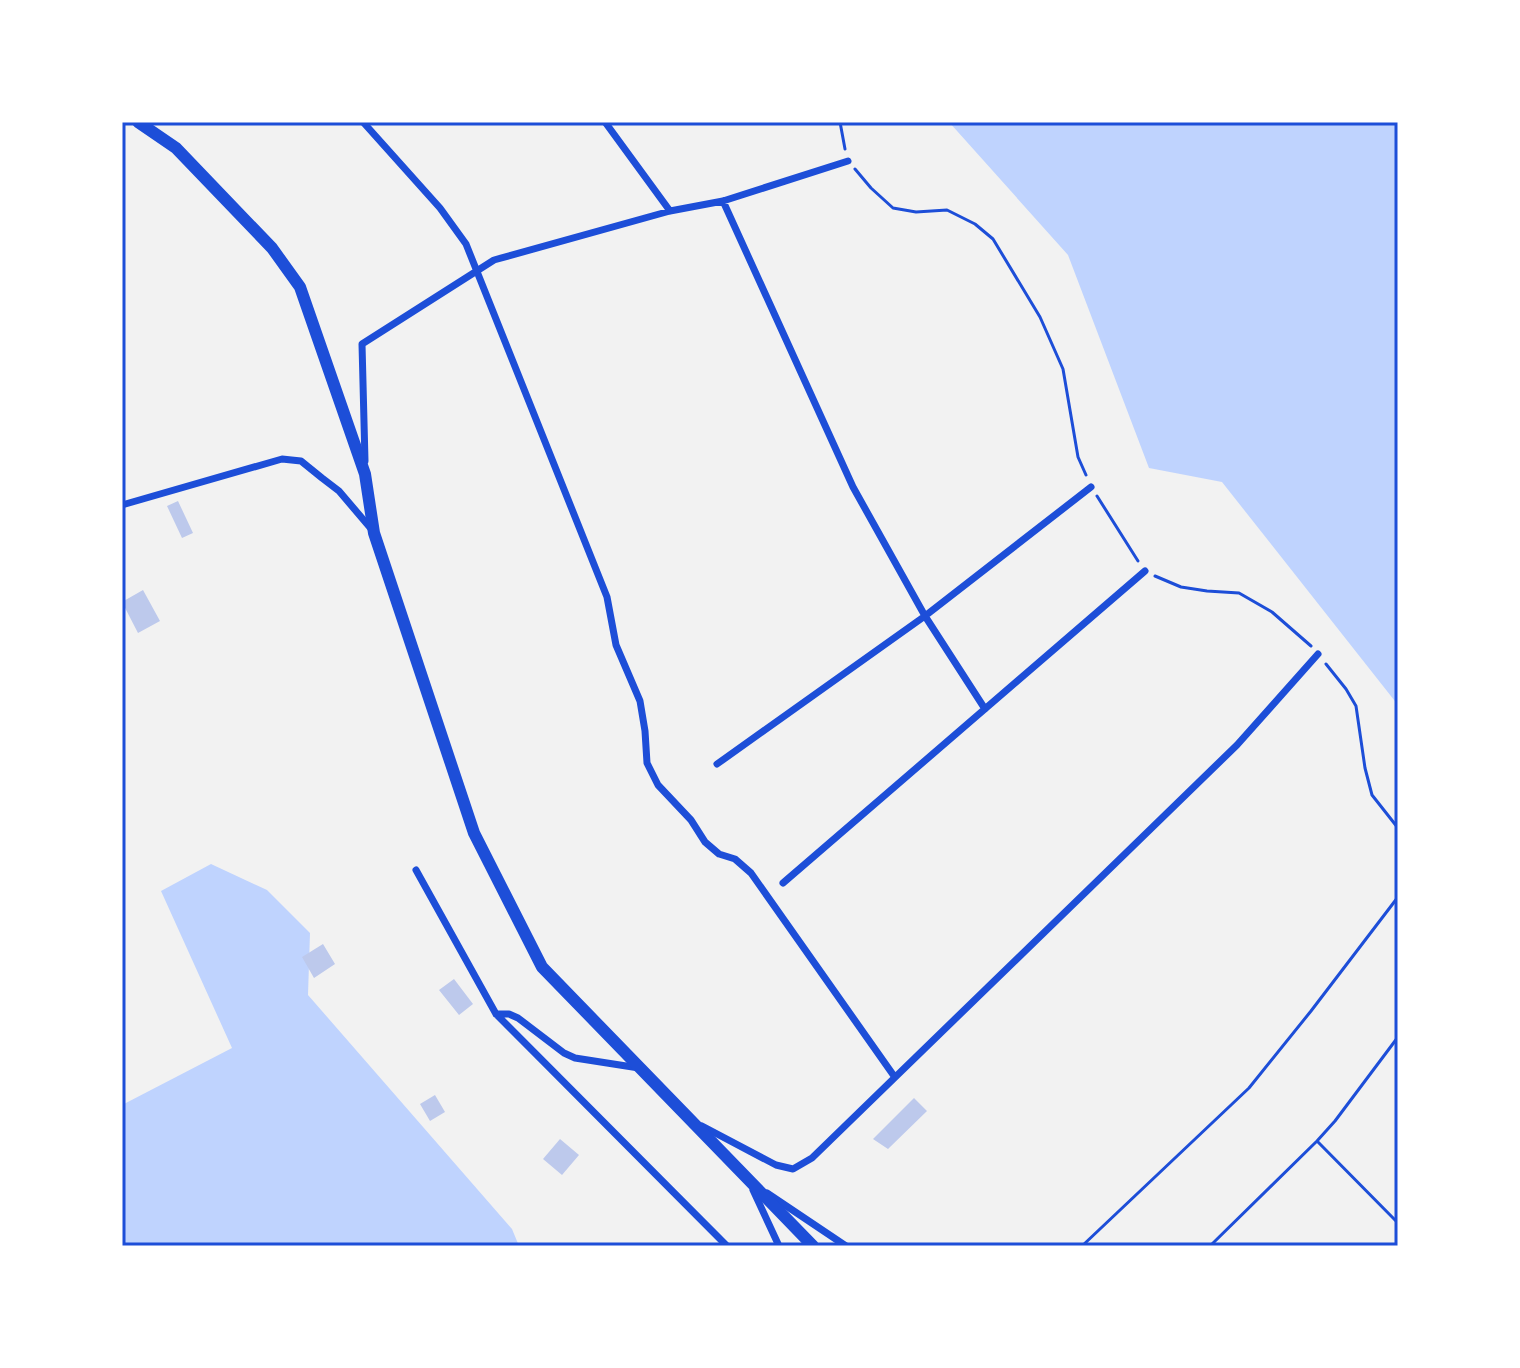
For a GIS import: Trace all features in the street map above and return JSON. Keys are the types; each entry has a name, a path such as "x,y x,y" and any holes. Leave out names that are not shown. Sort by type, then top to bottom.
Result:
{"main road":[{"path":"138,122 176,148 272,248 300,287 365,474 374,533 474,833 542,967 813,1246"}],"street":[{"path":"363,122 440,208 466,244 607,597 616,645 640,701 647,763 658,785 691,820 705,842 719,854 735,859 751,873 894,1076"},
{"path":"605,122 670,211"},
{"path":"365,474 362,344 494,260 670,211 723,201 848,161"},
{"path":"723,201 853,487 925,616 985,709"},
{"path":"122,505 282,459 301,461 339,491 374,533"},
{"path":"717,764 925,616 1091,487"},
{"path":"783,883 1145,571"},
{"path":"693,1122 776,1165 793,1169 812,1158 1237,745 1318,654"},
{"path":"416,870 496,1014 727,1246"},
{"path":"496,1014 518,1018 575,1058 640,1068"},
{"path":"749,1180 779,1246"},
{"path":"749,1180 846,1246"}],"path":[{"path":"840,122 848,161 893,208 916,212 947,210 975,224 993,239 1040,317 1063,369 1078,457 1091,487 1145,571 1181,587 1239,593 1272,612 1307,641 1356,706 1372,795 1398,828"},
{"path":"1082,1246 1249,1088 1398,897"},
{"path":"1210,1246 1335,1121 1398,1037"},
{"path":"1317,1141 1398,1223"}],"water":[{"path":"949,122 1398,122 1398,705 1222,482 1149,468 1068,255"},
{"path":"211,864 267,890 310,933 308,995 512,1229 519,1246 122,1246 122,1105 232,1048 161,891"}],"building":[{"path":"178,501 193,533 182,538 167,506"},
{"path":"143,590 160,621 138,633 122,602"},
{"path":"323,944 335,964 314,978 302,957"},
{"path":"454,979 473,1004 459,1015 439,990"},
{"path":"435,1095 445,1112 430,1121 420,1104"},
{"path":"914,1098 927,1111 888,1149 873,1139"},
{"path":"560,1139 579,1155 562,1175 543,1159"}]}
